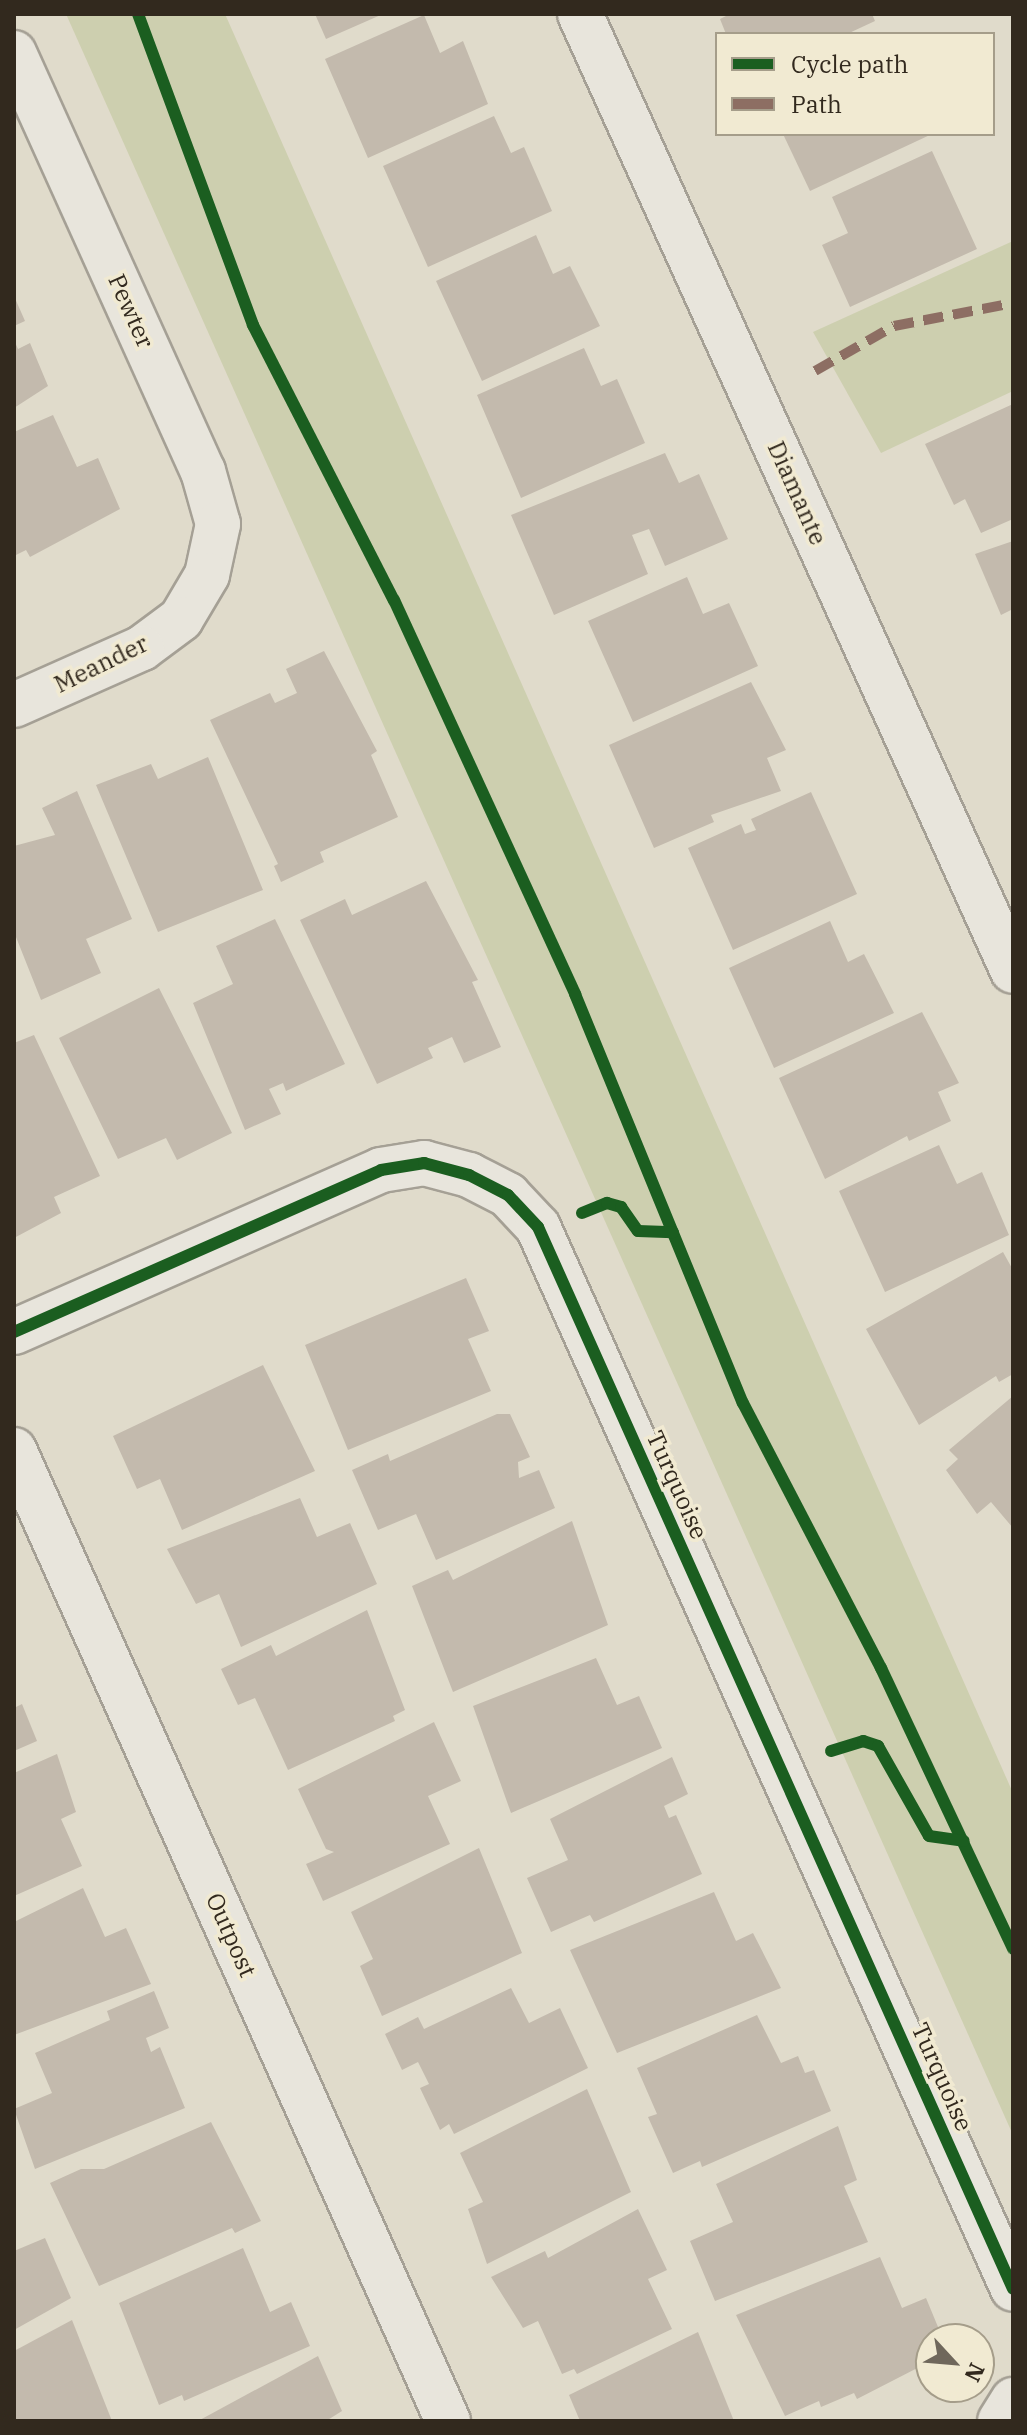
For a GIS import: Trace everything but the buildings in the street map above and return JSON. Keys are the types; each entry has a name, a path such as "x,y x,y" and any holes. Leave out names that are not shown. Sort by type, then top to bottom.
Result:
{"street":[{"name":"Diamante","path":"580,14 1013,971"},
{"name":"Pewter","path":"14,53 203,471 218,524 207,575"},
{"name":"Meander","path":"14,705 142,648 181,619 207,575"},
{"name":"Turquoise","path":"14,1332 381,1170 424,1163 469,1175 508,1195 538,1227 1013,2289"},
{"name":"Outpost","path":"14,1450 448,2421"},
{"path":"1000,2421 1013,2400"}],"green space":[{"path":"66,14 225,14 1013,1793 1013,2135"},
{"path":"1013,241 1013,391 881,453 813,332"}],"marked path":[{"path":"815,371 894,326 1013,303"}],"cycle path":[{"path":"138,14 253,325 394,600 575,994 743,1403 881,1668 1013,1948"},
{"path":"14,1332 381,1170 424,1163 469,1175 508,1195 538,1227 1013,2289"},
{"path":"582,1213 607,1203 621,1207 638,1231 673,1232"},
{"path":"831,1751 863,1741 878,1746 929,1836 964,1841"}]}
